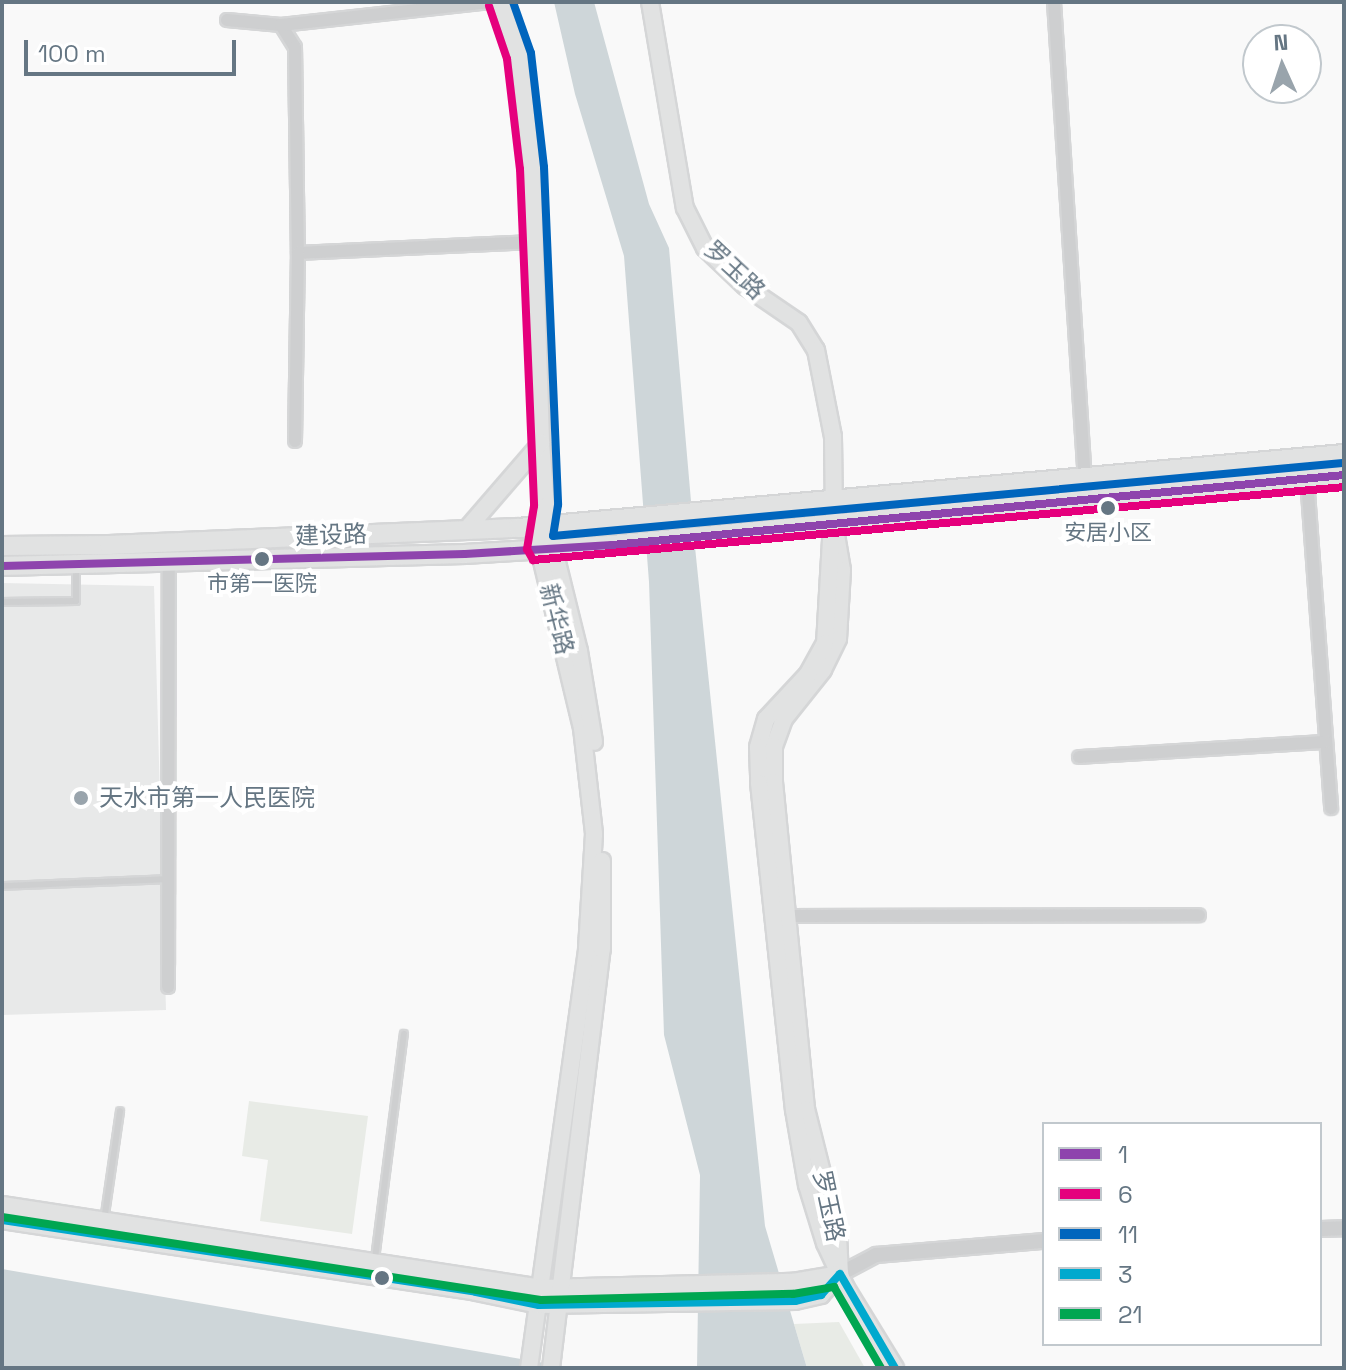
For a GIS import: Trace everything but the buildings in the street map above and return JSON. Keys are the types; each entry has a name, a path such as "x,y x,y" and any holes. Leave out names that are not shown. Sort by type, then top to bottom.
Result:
{"main road":[{"path":"466,530 541,443 532,168 519,56 500,2"},
{"name":"罗玉路","path":"650,2 685,208 705,248 745,286 799,323 816,350 833,437 834,523 825,643 807,675 766,719 758,747 772,917 794,1110 807,1185 825,1243 840,1274"},
{"name":"新华路","path":"529,1368 587,950 594,834 582,728 548,549 541,443"},
{"name":"建设路","path":"2,546 109,545 545,526 1344,454"},
{"name":"建设路","path":"2,566 169,564 612,545 1344,475"},
{"name":"罗玉路","path":"834,523 842,570 838,639 823,670 784,719 774,746 774,782 790,916 806,1109 838,1236 840,1274"},
{"name":"新华路","path":"548,549 592,722 603,837 602,949 552,1360"},
{"path":"2,1205 375,1262 541,1296"},
{"path":"2,1220 476,1292 696,1303 795,1301 821,1295 840,1274"},
{"path":"558,1296 696,1284 793,1282 840,1274"},
{"path":"840,1274 895,1368"}],"street":[{"path":"227,20 281,25 488,2"},
{"path":"1054,2 1085,477"},
{"path":"281,25 295,47 298,253 295,441"},
{"path":"298,253 533,242"},
{"path":"1307,479 1331,808"},
{"path":"168,987 169,564"},
{"path":"1079,757 1326,742"},
{"path":"790,916 1199,915"},
{"path":"1322,1229 1344,1228"},
{"path":"840,1274 876,1255 1042,1241"}],"lane":[{"path":"2,602 76,601 76,565"},
{"path":"2,886 168,879"},
{"path":"375,1262 404,1034"},
{"path":"104,1221 120,1111"}],"shaded area":[{"path":"554,2 594,2 649,204 669,248 695,547 765,1226 807,1368 697,1368 700,1175 664,1035 649,582 624,256 575,94"},
{"name":"天水市第一人民医院","path":"2,583 154,586 166,1010 2,1015"},
{"path":"249,1101 368,1116 352,1234 260,1221 268,1160 242,1156"},
{"path":"2,1269 573,1368 2,1368"},
{"path":"839,1322 865,1368 807,1368 794,1324"}],"transit line":[{"name":"11","path":"513,2 531,53 544,167 558,505 553,536 1343,463"},
{"name":"6","path":"489,6 507,59 520,169 534,506 527,549 533,560 1344,487"},
{"name":"1","path":"2,566 465,554 612,545 1344,475"},
{"name":"21","path":"2,1217 541,1300 793,1294 834,1287 881,1368"},
{"name":"3","path":"2,1220 476,1292 539,1305 795,1301 821,1295 840,1274 895,1368"}],"place":[{"name":"安居小区","path":"1108,508"},
{"name":"市第一医院","path":"262,559"},
{"name":"天水市第一人民医院","path":"81,798"}]}
